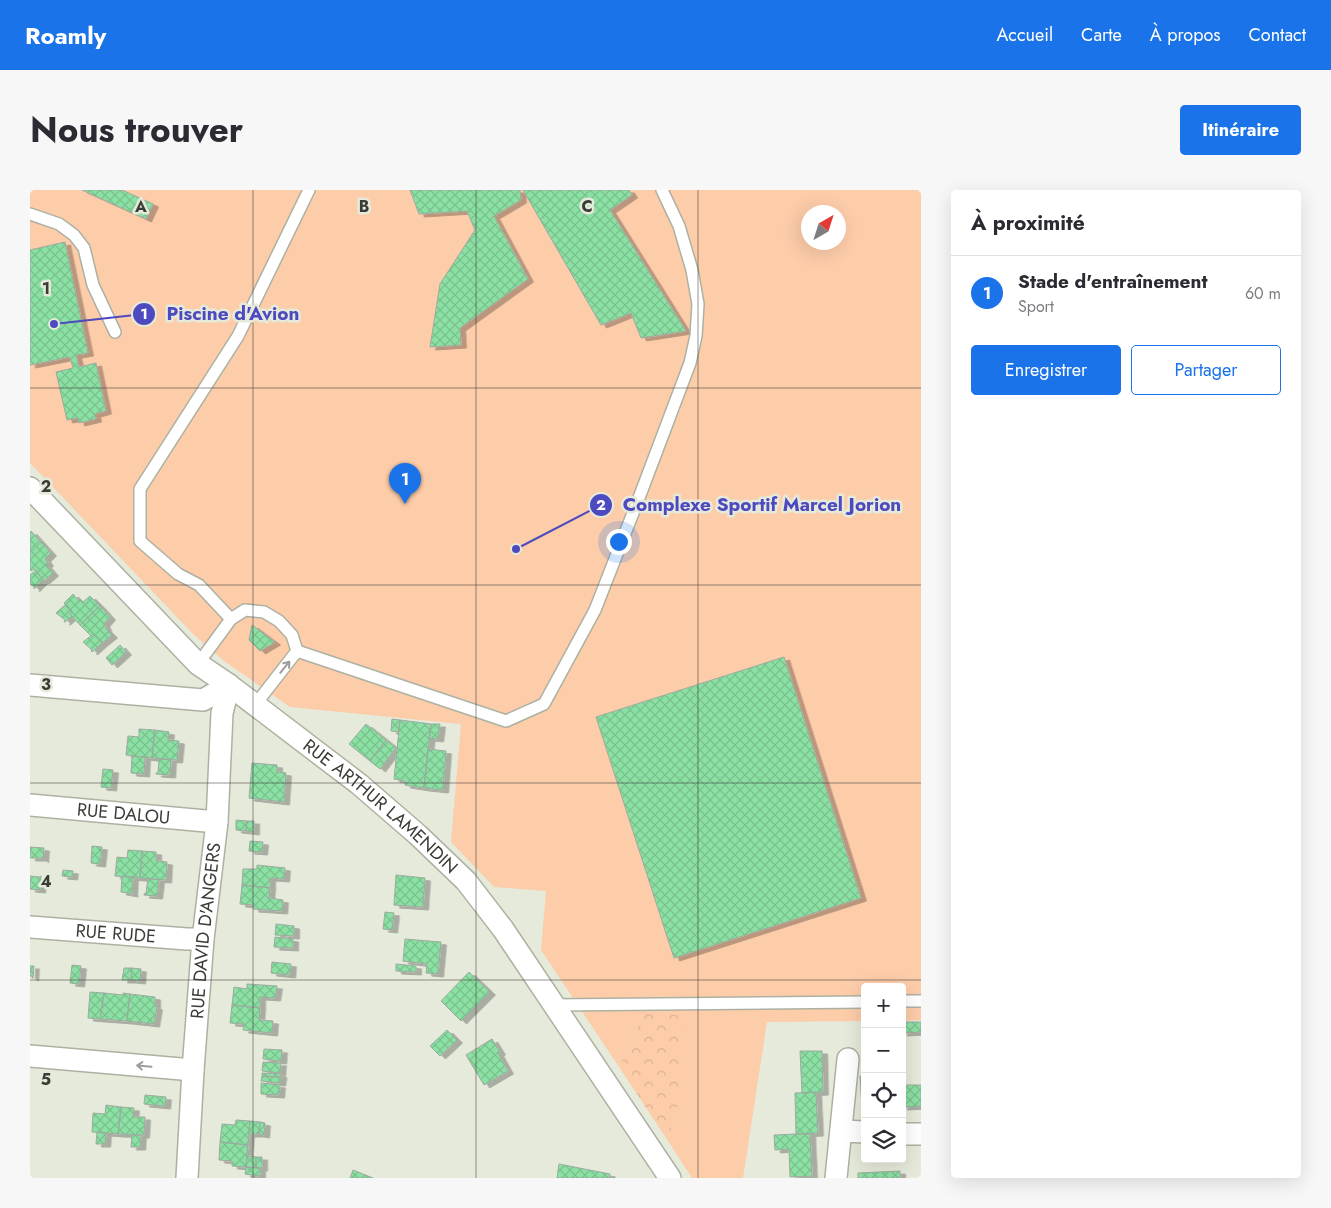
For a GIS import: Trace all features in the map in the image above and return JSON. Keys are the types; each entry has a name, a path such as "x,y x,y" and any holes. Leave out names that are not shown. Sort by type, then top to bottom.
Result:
{"street":[{"name":"RUE ARTHUR LAMENDIN","path":"30,488 198,664 229,685 359,784 418,835 466,881 503,929 670,1178"},
{"path":"30,685 203,700 229,685"},
{"name":"RUE DAVID D'ANGERS","path":"187,1178 203,939 217,822 222,713 229,685"},
{"name":"RUE DALOU","path":"30,805 217,822"},
{"name":"RUE RUDE","path":"30,927 187,940 203,939"},
{"path":"30,1056 193,1070"},
{"path":"836,1178 848,1059"},
{"path":"841,1131 861,1132"},
{"path":"906,1134 921,1134"}],"lane":[{"path":"230,619 200,585 178,574 140,541 140,489 238,336 310,190"},
{"path":"297,652 506,721 544,704 595,610 690,363 696,336 698,304 692,270 679,226 662,190"},
{"path":"30,214 59,224 74,235 84,248 93,285 115,332"},
{"path":"198,664 230,619 245,610 264,612 279,621 292,635 297,652"},
{"path":"254,704 297,652"},
{"path":"906,1001 921,1001"},
{"path":"553,1005 861,1002"}],"green space":[{"path":"30,190 921,190 921,1020 906,1021 906,983 861,983 861,1021 767,1022 743,1178 692,1178 668,1141 679,1099 644,1014 619,1067 541,950 546,891 494,887 451,842 461,724 290,707 224,661 193,634 30,463"},
{"path":"644,1014 683,1015 679,1099 668,1141 619,1067"}],"building":[{"path":"82,190 122,190 153,204 146,219"},
{"path":"410,190 520,190 521,200 494,216 528,279 460,328 461,345 430,347 440,284 475,230 467,211 419,214"},
{"path":"523,190 629,190 632,195 610,210 686,331 641,338 631,313 601,325"},
{"path":"65,242 88,353 76,355 79,367 96,363 106,411 95,414 96,419 79,423 78,418 67,420 56,372 73,368 70,357 30,365 30,250"},
{"path":"31,531 41,542 30,553 30,533"},
{"path":"41,542 51,553 45,559 48,563 46,565 53,573 44,581 34,569 30,570 30,553"},
{"path":"36,570 43,580 34,589 30,583 30,575"},
{"path":"73,594 79,601 80,599 83,602 90,596 100,606 80,625 70,614 72,611 64,603"},
{"path":"66,604 72,611 70,614 72,616 64,622 65,620 56,613"},
{"path":"100,606 110,617 104,624 112,635 102,643 93,634 91,636 80,625"},
{"path":"252,625 275,642 260,651 249,640"},
{"path":"93,634 102,643 92,652 83,642"},
{"path":"120,645 126,652 112,665 106,658"},
{"path":"784,657 861,898 674,958 596,717"},
{"path":"392,719 400,720 399,732 391,731"},
{"path":"400,720 431,724 424,788 405,785 405,781 394,779"},
{"path":"366,724 386,740 370,761 349,744"},
{"path":"431,724 440,724 438,739 429,738"},
{"path":"139,729 155,730 152,758 126,755 128,736 139,737"},
{"path":"155,730 169,732 168,740 179,741 177,760 152,758"},
{"path":"386,740 396,748 380,769 370,761"},
{"path":"428,749 446,751 443,790 424,788"},
{"path":"132,756 145,757 144,774 131,773"},
{"path":"159,759 171,760 170,775 156,774 158,773"},
{"path":"252,763 277,765 277,772 286,773 284,802 249,798"},
{"path":"103,769 113,770 111,788 101,787"},
{"path":"236,820 247,821 246,831 236,830"},
{"path":"247,821 254,821 254,832 246,831"},
{"path":"250,841 263,842 262,852 249,851"},
{"path":"92,846 102,847 100,864 91,863"},
{"path":"30,847 44,848 43,860 42,858 30,858"},
{"path":"128,850 142,851 140,878 115,876 117,857 127,858"},
{"path":"142,851 156,852 156,861 167,862 166,880 140,878"},
{"path":"257,865 285,868 284,879 270,878 270,888 242,885 243,869 257,869"},
{"path":"63,870 73,871 72,877 62,876"},
{"path":"396,875 425,878 423,907 394,905"},
{"path":"30,876 41,876 40,890 30,889"},
{"path":"122,876 133,877 133,894 121,892"},
{"path":"148,878 159,880 157,896 144,895"},
{"path":"242,885 270,888 269,898 283,900 282,911 253,909 254,905 240,904"},
{"path":"385,912 394,913 392,930 383,929"},
{"path":"276,924 294,926 294,936 275,935"},
{"path":"275,937 293,939 293,948 274,947"},
{"path":"405,939 441,942 438,974 426,973 427,964 403,961"},
{"path":"272,962 291,964 290,975 271,973"},
{"path":"396,964 416,966 416,972 396,971"},
{"path":"72,965 81,966 79,984 70,983"},
{"path":"30,966 34,966 33,978 30,976"},
{"path":"124,968 132,968 131,980 122,980"},
{"path":"132,968 141,969 140,981 131,980"},
{"path":"469,972 490,992 461,1021 441,1001"},
{"path":"247,984 277,986 275,998 260,997 260,1008 232,1005 234,987 247,989"},
{"path":"90,992 104,993 100,1019 88,1018"},
{"path":"104,993 130,994 127,1021 100,1019"},
{"path":"130,994 155,997 155,1006 157,1007 154,1024 127,1021"},
{"path":"232,1005 260,1008 259,1020 273,1021 272,1033 243,1030 244,1024 230,1023"},
{"path":"906,1022 921,1022 921,1032 906,1033"},
{"path":"447,1030 457,1040 440,1056 430,1046"},
{"path":"492,1039 508,1071 484,1085 466,1055"},
{"path":"264,1049 282,1050 281,1061 263,1059"},
{"path":"800,1051 822,1051 823,1092 802,1093"},
{"path":"263,1062 281,1063 280,1073 262,1071"},
{"path":"262,1073 281,1074 281,1077 262,1076"},
{"path":"262,1076 281,1077 280,1083 261,1081"},
{"path":"261,1083 280,1085 279,1095 261,1094"},
{"path":"906,1085 921,1085 921,1106 906,1107"},
{"path":"816,1092 818,1133 796,1134 795,1093"},
{"path":"145,1095 166,1097 165,1106 144,1104"},
{"path":"106,1105 121,1107 118,1134 92,1132 93,1113 105,1114"},
{"path":"121,1107 134,1108 133,1117 145,1117 144,1135 118,1134"},
{"path":"236,1120 250,1121 248,1145 220,1142 222,1124 235,1125"},
{"path":"250,1121 260,1122 259,1134 249,1134"},
{"path":"260,1122 265,1123 264,1135 259,1134"},
{"path":"97,1132 106,1133 105,1144 96,1144"},
{"path":"810,1134 812,1176 790,1177 789,1149 775,1150 774,1135"},
{"path":"132,1135 141,1135 140,1147 131,1147"},
{"path":"220,1142 248,1145 246,1167 232,1166 232,1161 219,1160"},
{"path":"247,1156 256,1157 256,1168 246,1167"},
{"path":"256,1157 262,1157 262,1168 256,1168"},
{"path":"559,1164 610,1174 609,1178 557,1178"},
{"path":"246,1167 260,1168 260,1176 245,1174"},
{"path":"353,1170 373,1178 350,1178"},
{"path":"900,1171 900,1178 858,1178 858,1173"}],"place":[{"name":"Piscine d'Avion","path":"54,324"},
{"name":"Stade d'entraînement","path":"405,504"},
{"name":"Complexe Sportif Marcel Jorion","path":"516,549"}]}
